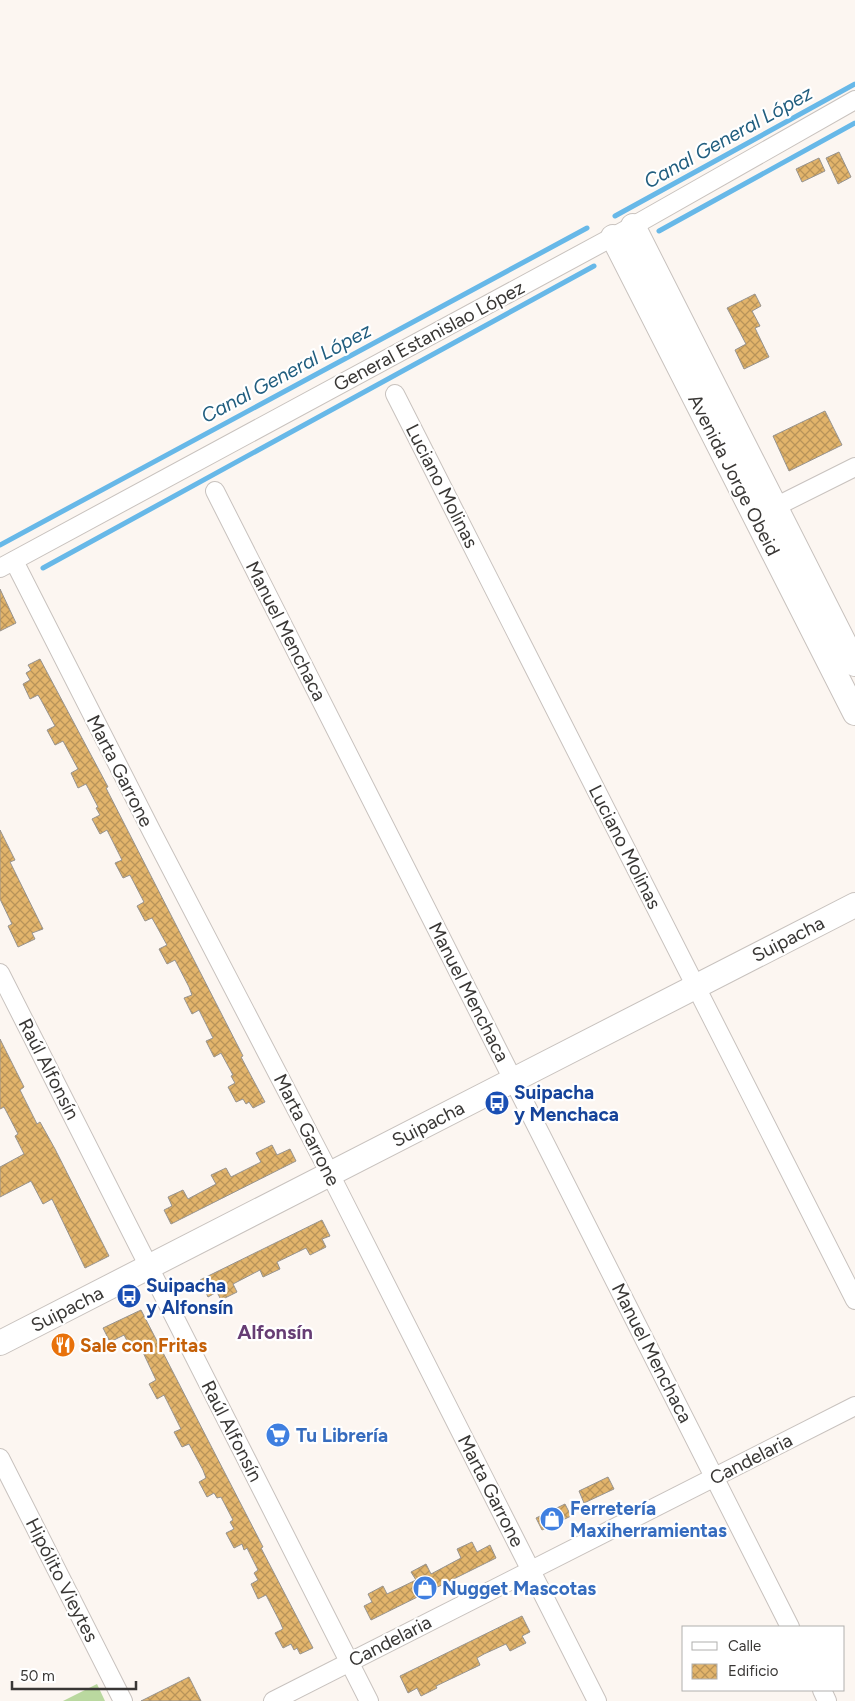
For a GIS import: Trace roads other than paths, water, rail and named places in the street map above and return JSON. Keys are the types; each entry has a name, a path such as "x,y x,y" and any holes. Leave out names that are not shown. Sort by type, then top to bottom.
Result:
{"main road":[{"name":"Avenida Jorge Obeid","path":"623,232 765,512 855,713"},
{"name":"Avenida Jorge Obeid","path":"765,512 855,664"},
{"name":"Suipacha","path":"0,1343 855,905"}],"street":[{"name":"General Estanislao López","path":"7,564 623,232 855,100"},
{"name":"Luciano Molinas","path":"395,394 855,1300"},
{"path":"765,512 855,467"},
{"name":"Manuel Menchaca","path":"215,491 789,1626"},
{"name":"Marta Garrone","path":"7,564 156,841 330,1174 597,1701"},
{"name":"Raúl Alfonsín","path":"0,973 369,1701"},
{"name":"Candelaria","path":"273,1701 855,1406"},
{"name":"Hipólito Vieytes","path":"0,1458 123,1701"}],"waterway":[{"name":"Canal General López","path":"615,216 855,84"},
{"name":"Canal General López","path":"659,231 855,123"},
{"name":"Canal General López","path":"0,545 587,228"},
{"name":"Canal General López","path":"43,568 594,266"}],"place":[{"name":"Suipacha y Menchaca","path":"497,1103"},
{"name":"Suipacha y Alfonsín","path":"129,1296"},
{"name":"Sale con Fritas","path":"63,1345"},
{"name":"Tu Librería","path":"278,1435"},
{"name":"Ferretería Maxiherramientas","path":"552,1519"},
{"name":"Nugget Mascotas","path":"425,1588"}],"district":[{"name":"Alfonsín","path":"275,1332"}]}
